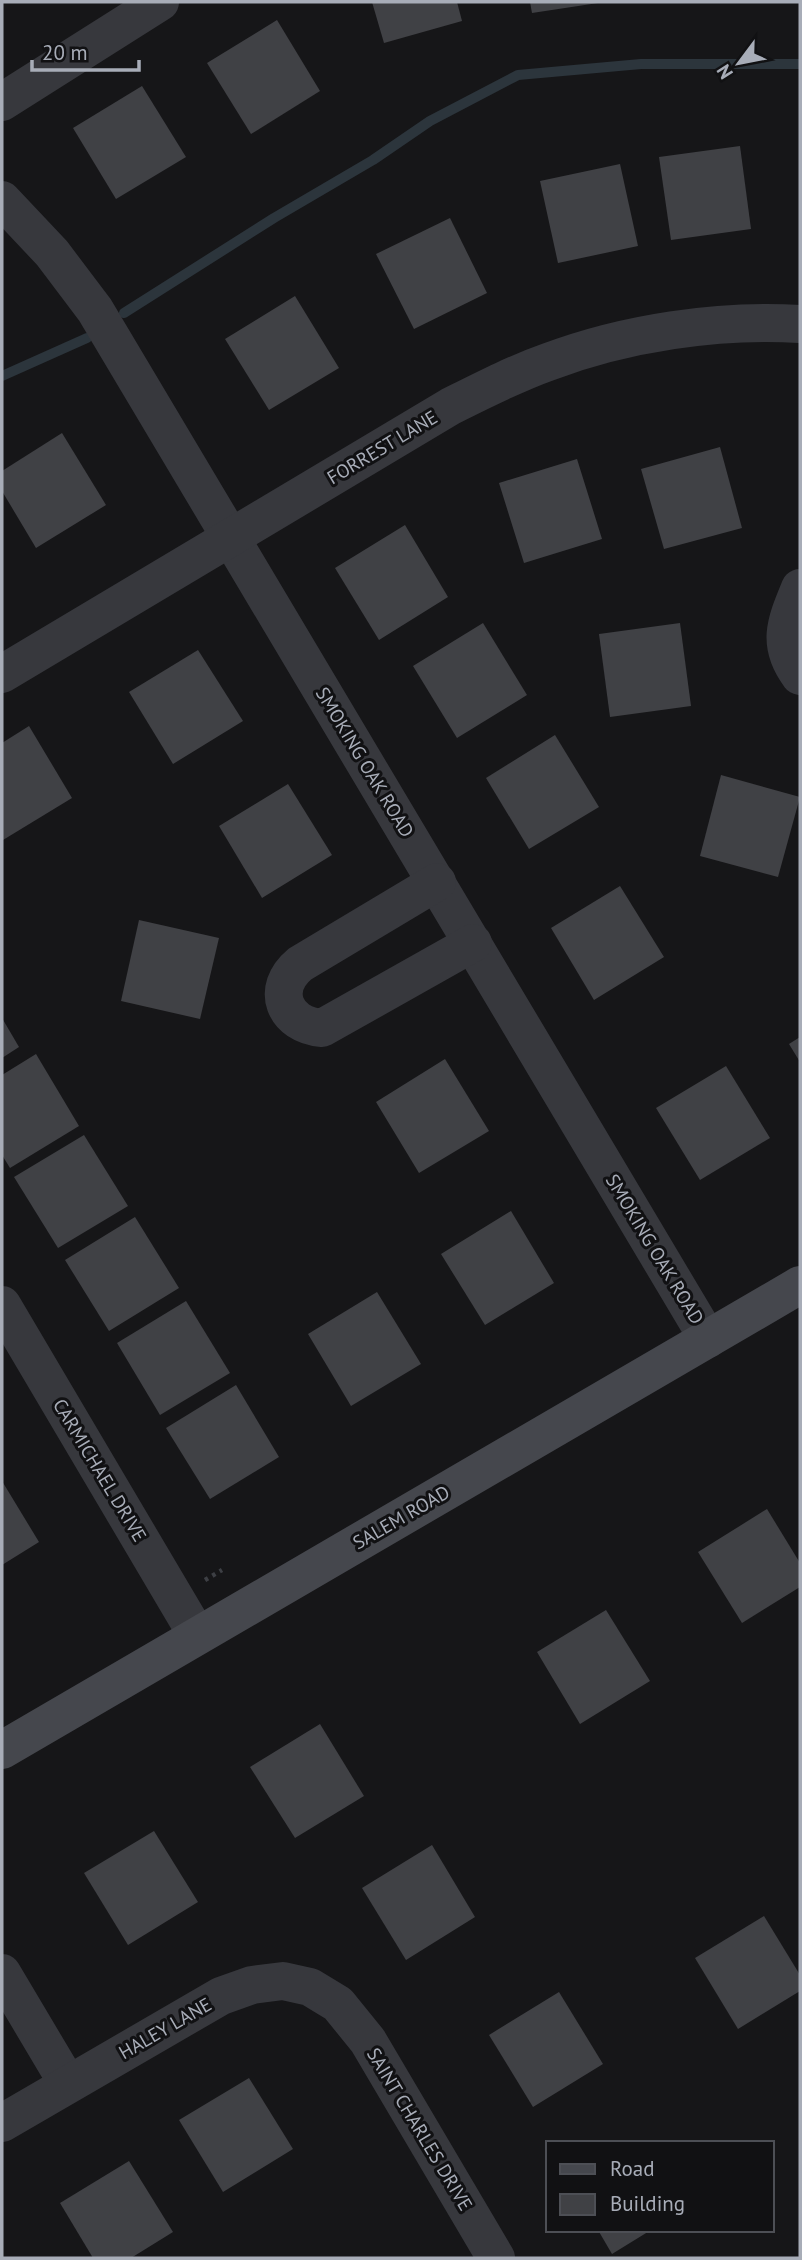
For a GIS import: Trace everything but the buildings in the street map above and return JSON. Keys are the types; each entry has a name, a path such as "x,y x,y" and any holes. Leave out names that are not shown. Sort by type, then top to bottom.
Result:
{"main road":[{"name":"SALEM ROAD","path":"2,1751 800,1285"}],"street":[{"path":"2,102 160,2"},
{"name":"SMOKING OAK ROAD","path":"2,200 52,253 95,310 708,1339"},
{"name":"FORREST LANE","path":"2,674 451,406 549,361 603,345 672,331 725,324 800,324"},
{"path":"800,588 787,620 785,643 790,662 800,676"},
{"path":"437,881 289,973 283,984 283,997 289,1010 299,1022 322,1028 473,943"},
{"name":"CARMICHAEL DRIVE","path":"2,1306 197,1635"},
{"path":"2,1973 68,2084"},
{"name":"HALEY LANE","path":"2,2123 220,1996 252,1984 283,1981 310,1987 338,2004"},
{"name":"SAINT CHARLES DRIVE","path":"338,2004 368,2041 496,2258"}],"waterway":[{"path":"124,313 274,218 373,160 430,121 518,75 641,64 800,64"},
{"path":"2,376 87,338"}]}
